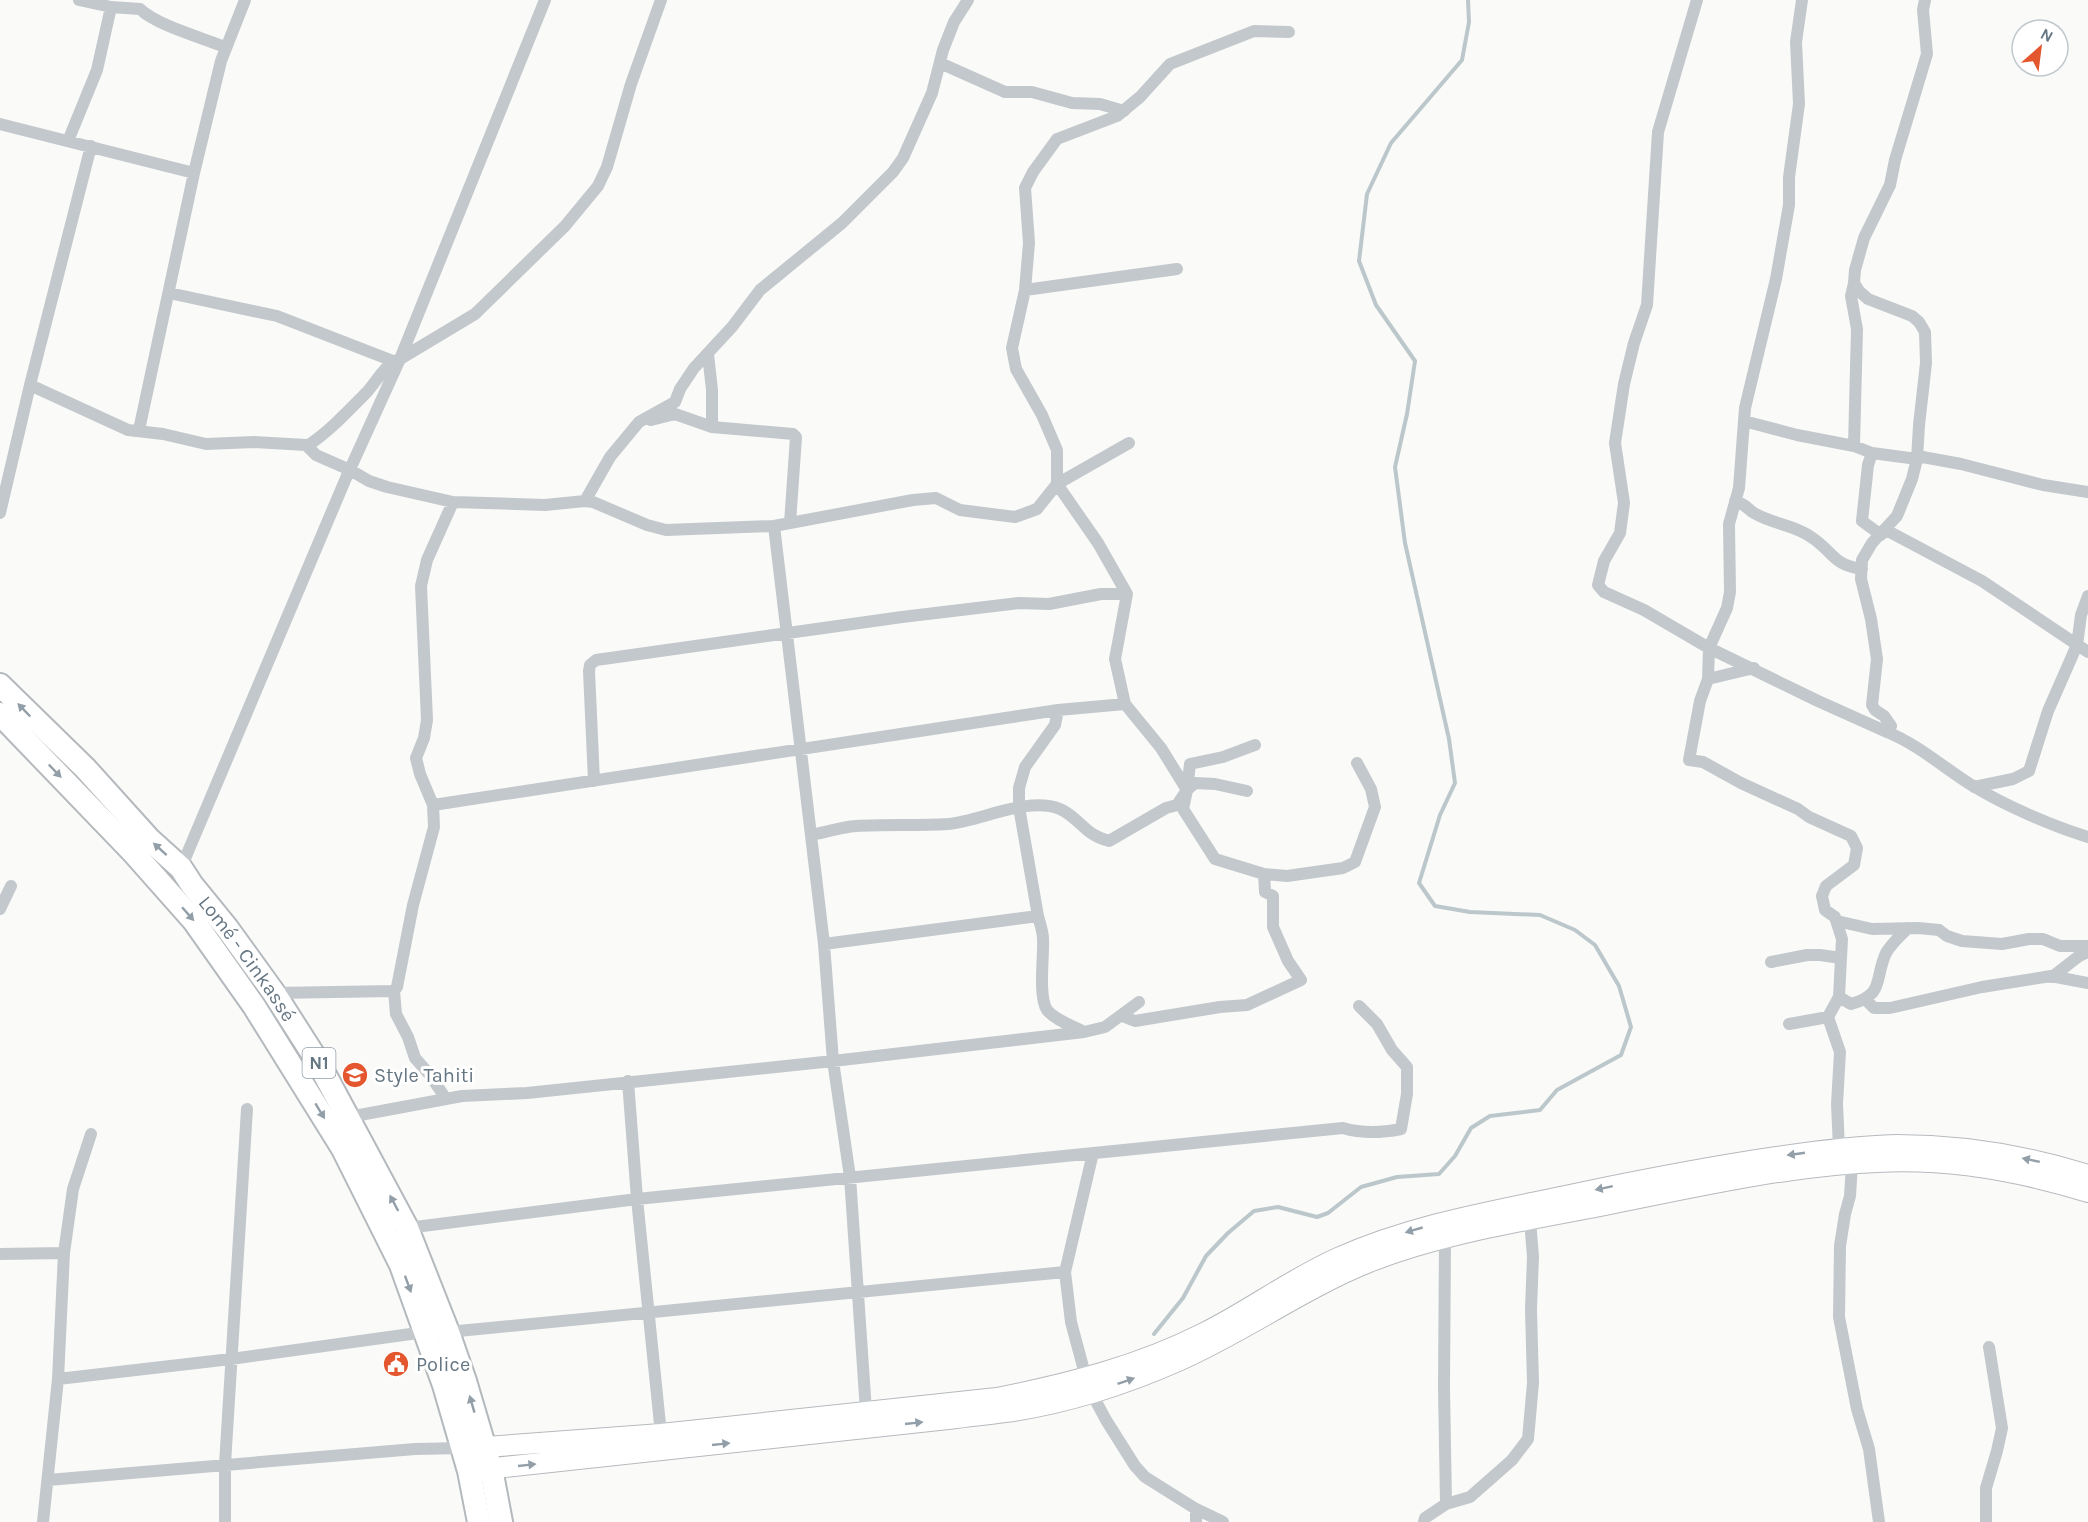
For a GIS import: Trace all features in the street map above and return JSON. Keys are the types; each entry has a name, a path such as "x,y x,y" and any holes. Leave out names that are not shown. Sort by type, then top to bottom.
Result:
{"highway":[{"name":"Lomé - Cinkassé","path":"0,685 85,768 150,840 181,868 274,993 318,1062 407,1228 448,1332 476,1459 479,1522"},
{"name":"Lomé - Cinkassé","path":"0,714 140,860 194,921 236,979 294,1068 344,1149 401,1265 444,1385 501,1522"}],"main road":[{"path":"476,1459 1014,1411 1089,1385 1202,1334 1306,1274 1337,1258 1391,1236 1445,1221 1737,1163 1839,1148 1898,1145 2027,1159 2088,1175"},
{"path":"476,1459 661,1434 997,1398 1127,1381 1229,1336 1332,1279 1404,1249 1530,1220 1789,1170 1878,1161 1931,1162 1980,1167 2023,1175 2088,1192"}],"street":[{"path":"79,0 111,7 140,9 145,14 176,28 225,46"},
{"path":"139,430 194,172 221,62 245,0"},
{"path":"181,868 350,470 545,0"},
{"path":"308,446 325,434 396,360 475,314 565,226 598,186 607,167 630,84 661,0"},
{"path":"585,501 603,466 639,422 675,402 680,389 694,368 760,290 842,223 893,172 903,158 932,93 954,22 968,0"},
{"path":"1697,0 1658,132 1647,305 1634,343 1624,384 1615,443 1624,503 1620,533 1604,561 1598,585 1604,592 1644,610 1709,648 1818,701 1906,739 1974,787 2066,830 2086,836 2088,850"},
{"path":"1802,0 1796,42 1799,104 1789,177 1789,205 1776,279 1745,408 1739,488 1729,524 1730,592 1727,608 1709,648 1708,679 1700,701 1689,759 1703,762 1851,836 1857,848 1854,865 1826,886 1822,896 1825,910 1835,916 1842,939 1839,997 1828,1017 1840,1052 1837,1104 1839,1148"},
{"path":"1854,446 1857,329 1851,296 1855,270 1864,238 1890,185 1894,160 1927,54 1923,10 1925,0"},
{"path":"68,141 96,70 111,7"},
{"path":"1187,790 1161,748 1125,704 1115,659 1127,594 1098,543 1057,484 1057,450 1042,415 1016,369 1012,348 1025,290 1029,243 1025,188 1033,172 1057,139 1117,116 1140,97 1170,64 1254,31 1289,32"},
{"path":"940,63 1005,92 1032,92 1072,103 1100,104 1124,111"},
{"path":"0,124 194,172"},
{"path":"0,513 91,146"},
{"path":"1025,290 1177,269"},
{"path":"1854,284 1868,298 1912,316 1925,332 1926,363 1917,458 1907,494 1897,516 1866,551 1862,560 1861,579 1871,619 1877,659 1872,705 1891,726 1887,732"},
{"path":"169,293 277,316 396,360"},
{"path":"708,354 712,390 712,427"},
{"path":"30,385 121,427 206,444 254,442 299,444 308,446 316,455 369,481 387,487 453,502 545,505 593,502 647,525 666,530 774,526 913,500 936,498 960,510 1015,516 1037,509 1057,484 1129,443"},
{"path":"639,422 675,414 712,427 792,433 796,437 790,523"},
{"path":"1744,420 1797,435 1854,446 1872,453 1961,464 2043,485 2088,492"},
{"path":"1872,453 1868,465 1862,521 1982,581 2088,652"},
{"path":"1047,496 1068,500"},
{"path":"1736,501 1746,504 1752,512 1809,535 1837,561 1862,569"},
{"path":"446,1100 430,1075 415,1058 408,1037 396,1014 394,991 397,987 413,905 434,827 433,805 416,758 424,738 427,720 421,586 427,560 453,502"},
{"path":"774,526 812,835 824,944 833,1061 850,1177 866,1411"},
{"path":"594,781 589,671 593,662 1019,603 1049,604 1101,594 1127,594"},
{"path":"1974,787 2013,779 2029,771 2048,711 2077,644 2081,615 2088,596"},
{"path":"1708,679 1754,668"},
{"path":"433,805 1058,710 1125,704"},
{"path":"1058,710 1055,725 1025,767 1019,788 1019,807 1044,942 1042,977 1044,1003 1053,1015 1084,1032"},
{"path":"1255,745 1223,757 1190,764 1183,808 1215,859 1264,873 1287,876 1343,868 1355,862 1375,807 1371,789 1357,763"},
{"path":"812,835 855,826 950,824 1019,807 1046,807 1060,809 1077,821 1089,834 1109,841 1166,808 1177,805 1195,783 1215,784 1247,791"},
{"path":"1122,1016 1135,1021 1220,1007 1247,1005 1301,980 1288,962 1274,927 1273,896 1265,892 1264,873"},
{"path":"0,909 11,886"},
{"path":"824,944 1038,916"},
{"path":"1837,921 1872,928 1940,930 1947,936 1962,941 2002,944 2043,939 2060,946 2088,945"},
{"path":"1839,997 1851,1004 1866,1000 1875,990 1887,953 1908,928"},
{"path":"2052,977 2079,956 2088,952"},
{"path":"1771,962 1820,955 1841,958"},
{"path":"1866,1000 1874,1008 1890,1008 1982,987 2052,977 2088,983"},
{"path":"274,993 394,991"},
{"path":"349,1117 462,1096 527,1093 1084,1032 1105,1027 1139,1002"},
{"path":"407,1228 637,1199 1343,1128 1358,1132 1380,1133 1401,1130 1407,1094 1407,1067 1392,1050 1377,1024 1359,1006"},
{"path":"1789,1024 1828,1017"},
{"path":"628,1081 637,1199 661,1434"},
{"path":"225,1522 225,1464 247,1109"},
{"path":"44,1522 58,1379 64,1253 74,1189 92,1134"},
{"path":"1093,1153 1065,1272 1071,1322 1089,1385 1106,1420 1135,1466 1145,1477 1196,1516 1223,1522"},
{"path":"1852,1164 1851,1196 1845,1214 1840,1246 1839,1317 1857,1409 1869,1449 1879,1522"},
{"path":"1424,1522 1425,1518 1446,1504 1470,1497 1512,1460 1528,1439 1533,1383 1531,1318 1533,1257 1530,1220"},
{"path":"1445,1238 1446,1504"},
{"path":"0,1254 64,1253"},
{"path":"448,1332 858,1294 1065,1272"},
{"path":"58,1379 231,1359 425,1332"},
{"path":"1986,1522 1986,1488 2002,1428 1989,1347"},
{"path":"48,1480 415,1449 476,1459"}],"waterway":[{"path":"1154,1334 1183,1298 1206,1256 1254,1211 1278,1207 1317,1217 1328,1213 1361,1187 1397,1177 1439,1174 1455,1156 1471,1128 1490,1116 1540,1110 1557,1090 1621,1055 1631,1027 1619,986 1595,945 1575,930 1540,915 1470,912 1435,906 1419,883 1440,815 1455,783 1449,739 1405,543 1395,467 1407,414 1415,361 1376,305 1359,261 1367,194 1391,143 1462,60 1469,22 1468,0"}],"place":[{"name":"Style Tahiti","path":"355,1075"},
{"name":"Police","path":"396,1364"}]}
